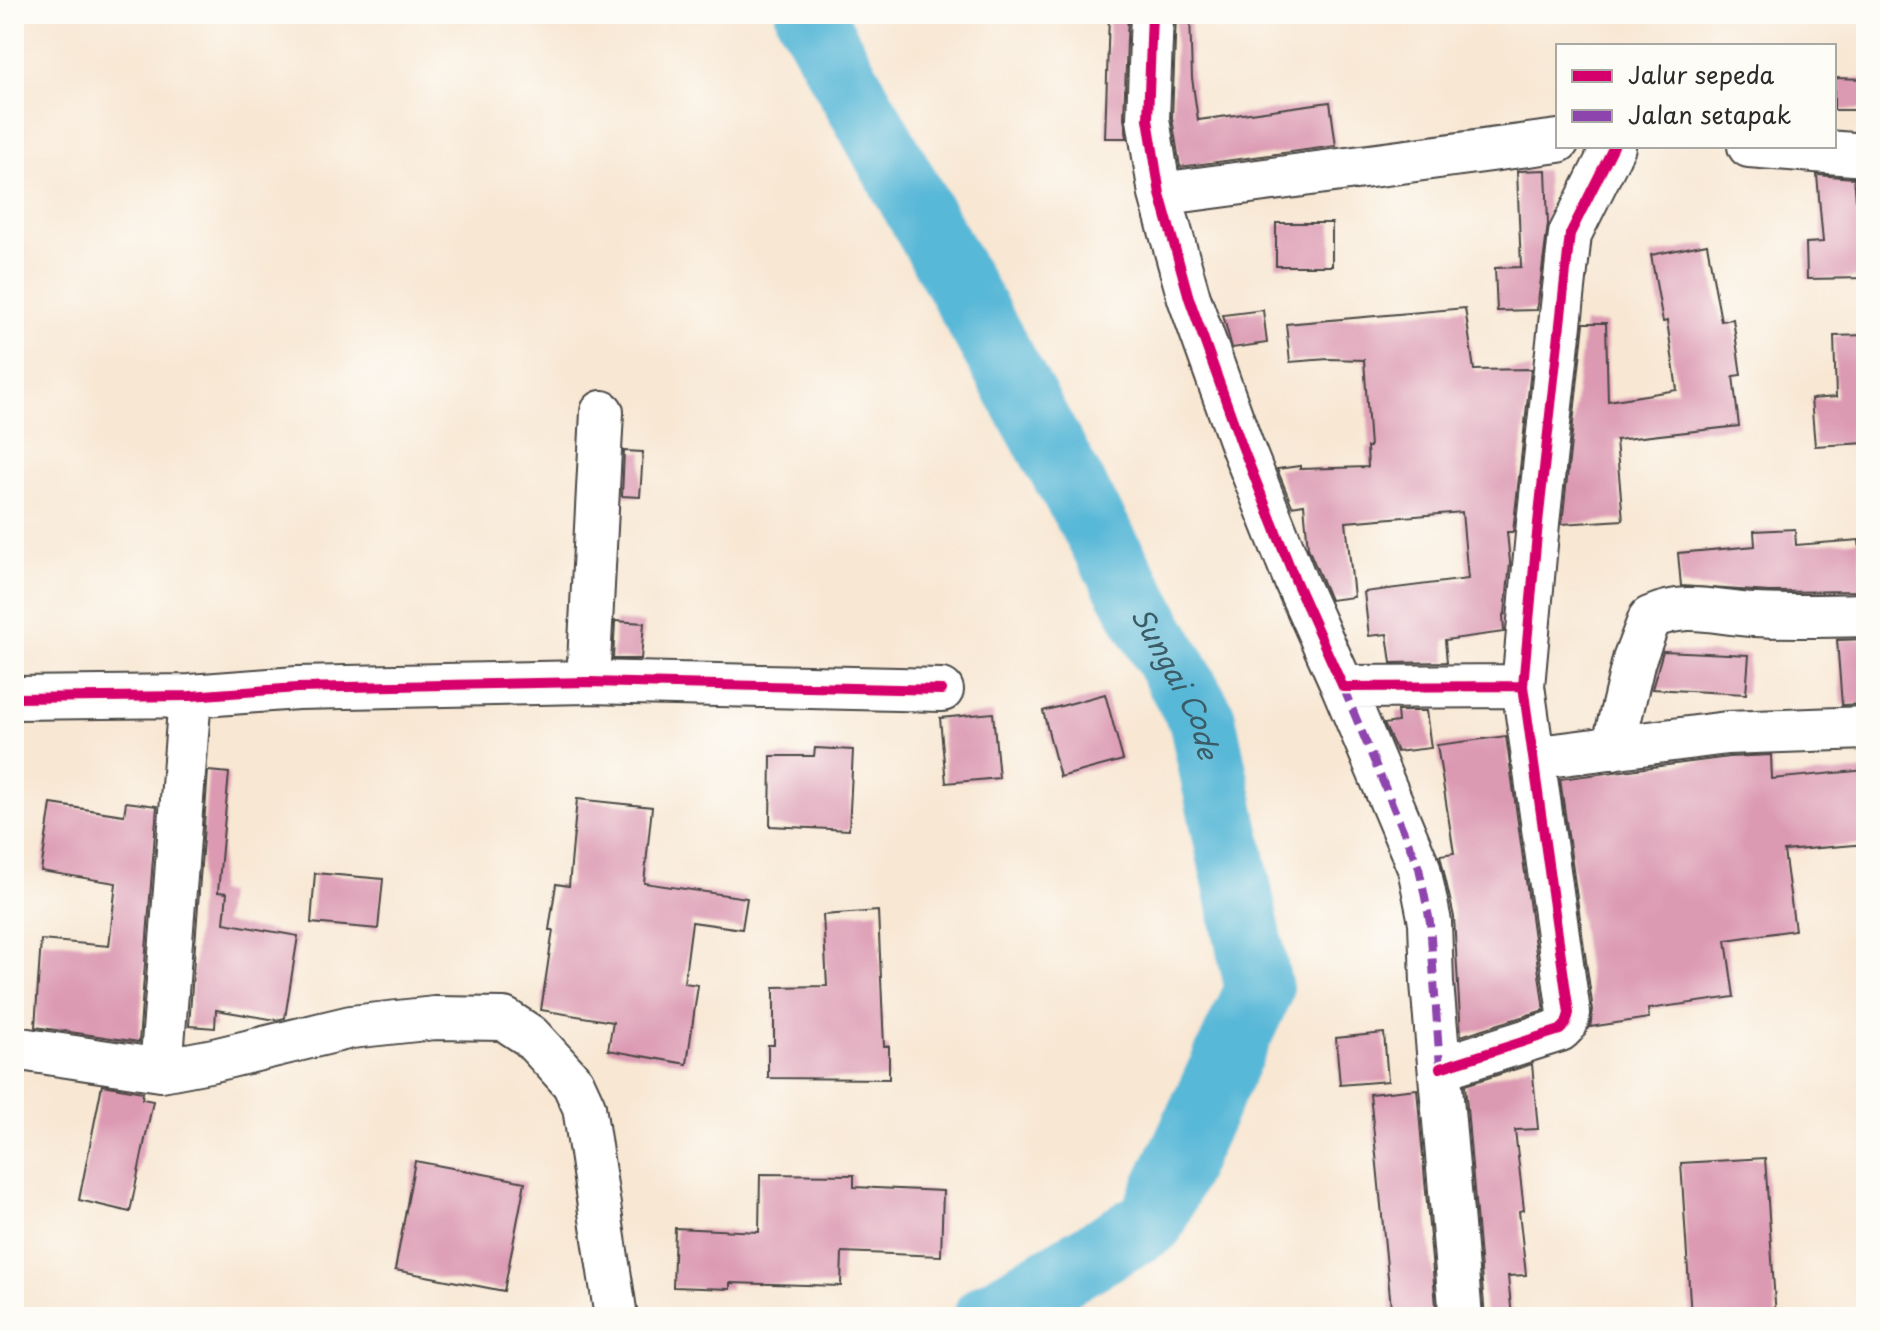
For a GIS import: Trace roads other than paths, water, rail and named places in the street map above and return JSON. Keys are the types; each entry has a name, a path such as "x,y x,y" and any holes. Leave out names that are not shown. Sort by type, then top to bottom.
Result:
{"street":[{"path":"1152,14 1148,119 1160,194 1189,298 1242,446 1296,582 1419,868 1430,922 1461,1317"},
{"path":"1160,194 1556,141"},
{"path":"1440,1068 1560,1030 1566,1024 1569,1013 1523,686 1570,234 1613,148"},
{"path":"1775,148 1866,155"},
{"path":"588,682 602,412"},
{"path":"1613,748 1634,660 1650,618 1668,610 1687,607 1756,615 1866,615"},
{"path":"14,698 190,696 297,688 588,682 942,690"},
{"path":"1343,687 1523,686"},
{"path":"161,1070 190,696"},
{"path":"1532,758 1727,733 1866,728"},
{"path":"14,1048 161,1070 351,1027 435,1018 504,1019 530,1036 554,1062 573,1083 584,1107 616,1317"}],"waterway":[{"name":"Sungai Code","path":"809,14 1202,719 1259,990 1151,1222 987,1317"}]}
